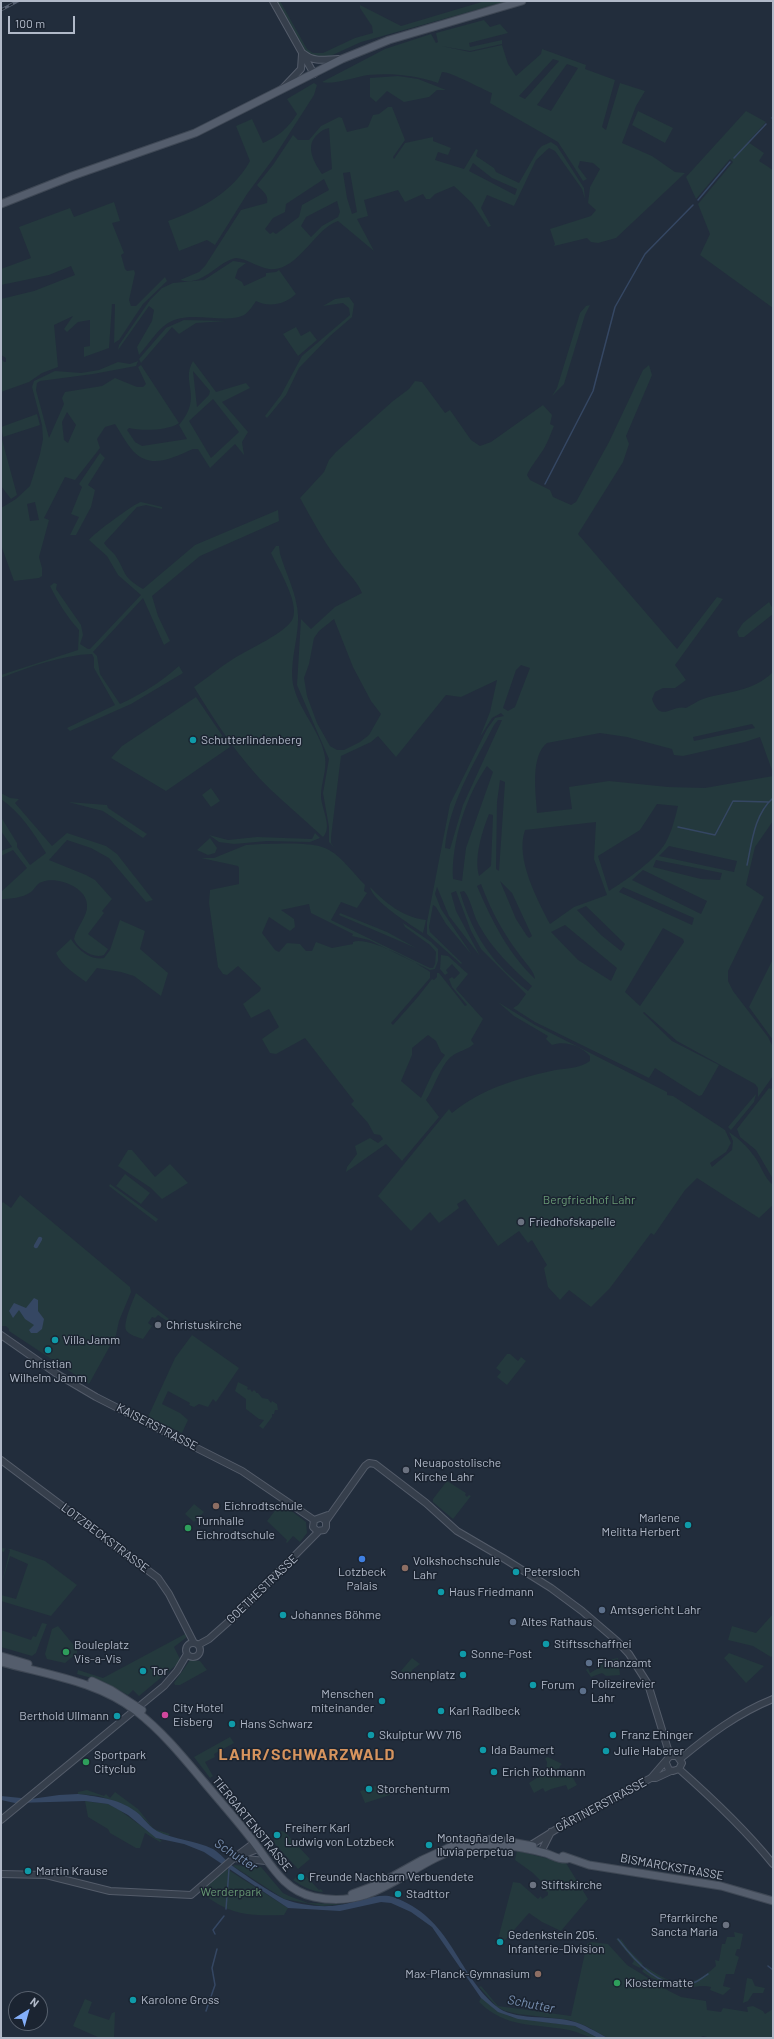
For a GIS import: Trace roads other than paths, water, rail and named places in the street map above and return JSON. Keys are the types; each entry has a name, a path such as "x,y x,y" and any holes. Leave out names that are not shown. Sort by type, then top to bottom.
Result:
{"main road":[{"path":"1,204 72,176 195,133 342,59 389,40 522,1"},
{"path":"1,1656 90,1681 111,1690 137,1709"},
{"path":"1,1662 91,1686 137,1709"},
{"name":"TIERGARTENSTRASSE","path":"137,1709 161,1732 256,1846 280,1878 292,1889 304,1895 323,1899 362,1896 398,1882 432,1860 461,1848 484,1844 541,1850"},
{"name":"TIERGARTENSTRASSE","path":"343,1898 379,1884 422,1860 459,1843 493,1839 531,1845 541,1850"},
{"name":"BISMARCKSTRASSE","path":"541,1850 589,1865 721,1886 773,1901"}],"street":[{"path":"273,1 314,74"},
{"path":"302,52 314,60 342,59"},
{"path":"282,89 301,70 302,52"},
{"name":"KAISERSTRASSE","path":"1,1335 57,1374 96,1397 242,1471 314,1520"},
{"name":"LOTZBECKSTRASSE","path":"1,1460 158,1578 169,1594 195,1645"},
{"name":"GOETHESTRASSE","path":"195,1645 209,1639 236,1616 303,1549 317,1530 325,1528 326,1518 365,1466 369,1463 375,1464 426,1503 457,1531 551,1588 618,1641 629,1654 648,1684 670,1756"},
{"path":"314,1520 319,1517 326,1518"},
{"name":"GOETHESTRASSE","path":"314,1520 312,1524 317,1530"},
{"path":"1,1820 164,1686 189,1656 198,1655 195,1645 186,1648 189,1656"},
{"path":"680,1759 722,1726 756,1706 773,1699"},
{"path":"674,1755 680,1759 682,1763 679,1769 671,1771 667,1768 666,1763 670,1756 674,1755"},
{"name":"GÄRTNERSTRASSE","path":"531,1845 541,1840 551,1832 651,1778 666,1763"},
{"path":"679,1769 750,1835 773,1864"},
{"name":"GÄRTNERSTRASSE","path":"651,1778 656,1778 671,1771"},
{"name":"GÄRTNERSTRASSE","path":"541,1850 551,1832"},
{"path":"541,1840 541,1850"},
{"path":"1,1874 46,1875 110,1892 189,1896 195,1894 232,1859 256,1846"},
{"path":"232,1859 266,1860"}],"water":[{"path":"34,1298 38,1300 38,1311 44,1319 42,1329 37,1333 31,1333 29,1330 34,1325 25,1319 19,1310 13,1318 9,1311 14,1303 26,1308"},
{"path":"78,1794 118,1802 139,1814 157,1831 213,1849 231,1865 284,1899 311,1905 333,1906 374,1897 387,1896 393,1897 413,1906 441,1931 482,1992 503,2011 522,2016 562,2019 576,2022 608,2038 598,2038 575,2026 518,2019 498,2012 481,1998 432,1927 411,1912 391,1903 381,1902 340,1911 288,1908 204,1852 184,1844 156,1838 128,1815 108,1804 85,1801 15,1803 1,1800 1,1796 31,1799"}],"waterway":[{"path":"734,158 766,124"},
{"path":"698,200 730,162"},
{"path":"545,484 593,391 615,307 645,254 693,205"},
{"path":"747,865 752,838 758,821 762,812 773,798"},
{"path":"678,827 715,835 733,801 769,802"},
{"path":"36,1246 40,1239"},
{"path":"226,1909 229,1869"},
{"path":"215,1934 213,1930 224,1916"},
{"path":"618,1939 632,1956 650,1973 670,1983 682,1985 693,1983 699,1981 708,1974"},
{"path":"206,2011 215,1985 212,1968 217,1949"},
{"path":"768,1966 773,1970"}],"railway":[{"path":"1,10 18,1"}],"place":[{"name":"Schutterlindenberg","path":"193,740"},
{"name":"Friedhofskapelle","path":"521,1222"},
{"name":"Christuskirche","path":"158,1325"},
{"name":"Villa Jamm","path":"55,1340"},
{"name":"Christian Wilhelm Jamm","path":"48,1350"},
{"name":"Neuapostolische Kirche Lahr","path":"406,1470"},
{"name":"Eichrodtschule","path":"216,1506"},
{"name":"Marlene Melitta Herbert","path":"688,1525"},
{"name":"Turnhalle Eichrodtschule","path":"188,1528"},
{"name":"Lotzbeck Palais","path":"362,1559"},
{"name":"Volkshochschule Lahr","path":"405,1568"},
{"name":"Petersloch","path":"516,1572"},
{"name":"Haus Friedmann","path":"441,1592"},
{"name":"Amtsgericht Lahr","path":"602,1610"},
{"name":"Johannes Böhme","path":"283,1615"},
{"name":"Altes Rathaus","path":"513,1622"},
{"name":"Stiftsschaffnei","path":"546,1644"},
{"name":"Bouleplatz Vis-a-Vis","path":"66,1652"},
{"name":"Sonne-Post","path":"463,1654"},
{"name":"Finanzamt","path":"589,1663"},
{"name":"Tor","path":"143,1671"},
{"name":"Sonnenplatz","path":"463,1675"},
{"name":"Forum","path":"533,1685"},
{"name":"Polizeirevier Lahr","path":"583,1691"},
{"name":"Menschen miteinander","path":"382,1701"},
{"name":"Karl Radlbeck","path":"441,1711"},
{"name":"City Hotel Eisberg","path":"165,1715"},
{"name":"Berthold Ullmann","path":"117,1716"},
{"name":"Hans Schwarz","path":"232,1724"},
{"name":"Skulptur WV 716","path":"371,1735"},
{"name":"Franz Ehinger","path":"613,1735"},
{"name":"Ida Baumert","path":"483,1750"},
{"name":"Julie Haberer","path":"606,1751"},
{"name":"Sportpark Cityclub","path":"86,1762"},
{"name":"Erich Rothmann","path":"494,1772"},
{"name":"Storchenturm","path":"369,1789"},
{"name":"Freiherr Karl Ludwig von Lotzbeck","path":"277,1835"},
{"name":"Montagña de la lluvia perpetua","path":"429,1845"},
{"name":"Martin Krause","path":"28,1871"},
{"name":"Freunde Nachbarn Verbuendete","path":"301,1877"},
{"name":"Stiftskirche","path":"533,1885"},
{"name":"Stadttor","path":"398,1894"},
{"name":"Pfarrkirche Sancta Maria","path":"726,1925"},
{"name":"Gedenkstein 205. Infanterie-Division","path":"500,1942"},
{"name":"Max-Planck-Gymnasium","path":"538,1974"},
{"name":"Klostermatte","path":"617,1983"},
{"name":"Karolone Gross","path":"133,2000"}],"district":[{"name":"LAHR/SCHWARZWALD","path":"307,1755"}],"park label":[{"name":"Bergfriedhof Lahr","path":"589,1200"},
{"name":"Werderpark","path":"231,1892"}],"water label":[{"name":"Schutter","path":"236,1855"},
{"name":"Schutter","path":"531,2004"}]}
